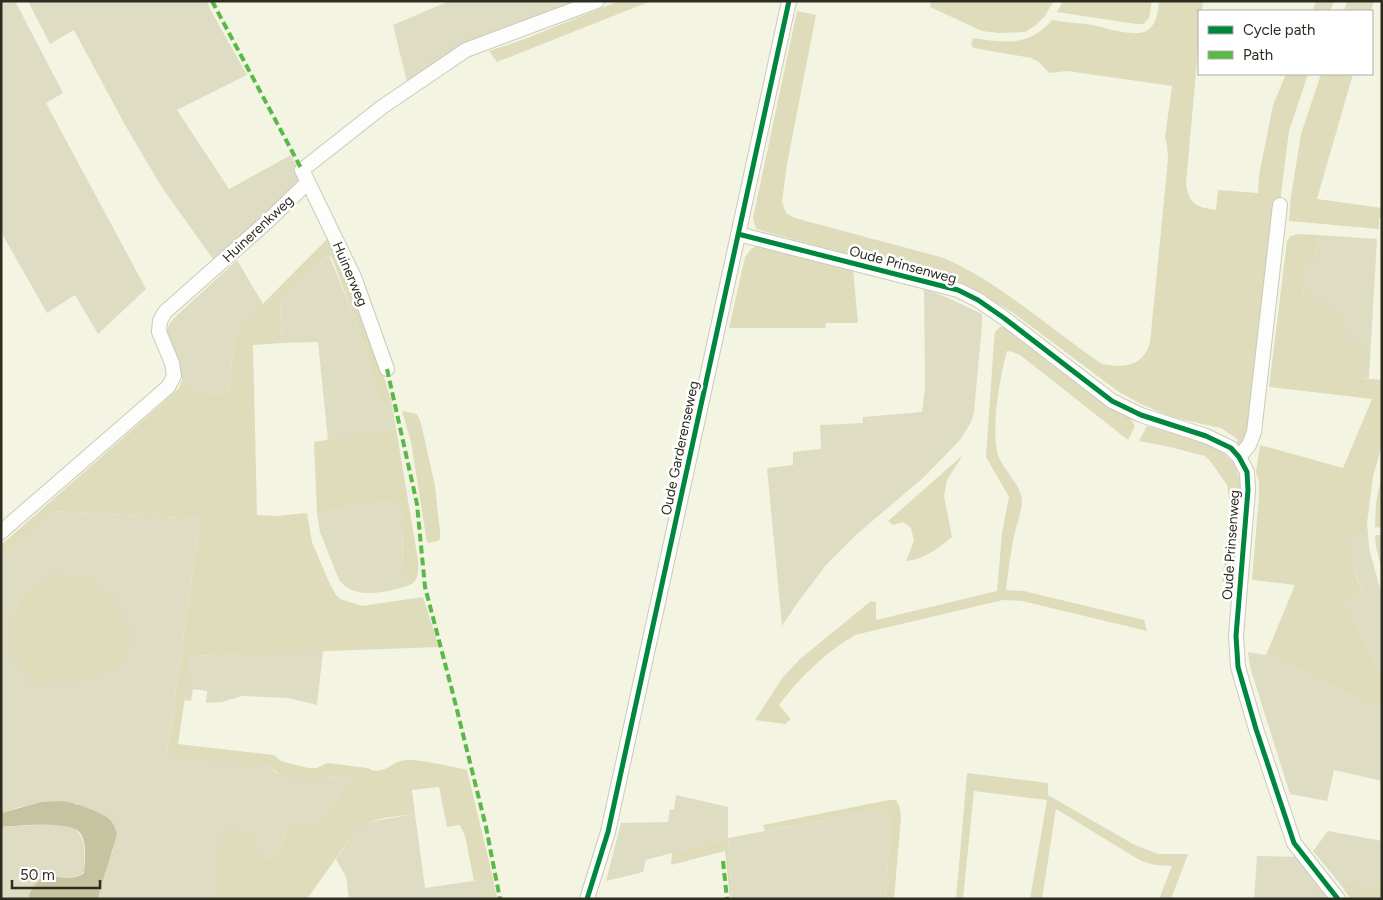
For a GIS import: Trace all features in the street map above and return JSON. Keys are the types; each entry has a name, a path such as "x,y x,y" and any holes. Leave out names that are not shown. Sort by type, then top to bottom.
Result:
{"street":[{"path":"308,182 302,170 382,107 466,50 597,1"},
{"name":"Oude Garderenseweg","path":"587,899 608,832 790,1"},
{"name":"Huinerweg","path":"308,182 354,277 387,369"},
{"name":"Huinerenkweg","path":"1,532 168,387 174,376 172,363 159,332 160,321 165,312 269,220 308,182"},
{"path":"1239,457 1249,445 1254,432 1280,205"},
{"name":"Oude Prinsenweg","path":"738,234 958,290 978,300 1004,318 1112,401 1141,415 1222,443 1239,457 1247,472 1248,490 1236,636 1238,667 1256,729 1294,843 1338,899"}],"green space":[{"path":"1,1 15,1 63,93 46,103 146,289 98,334 75,295 47,313 1,232"},
{"path":"28,1 207,1 247,75 177,110 229,189 291,155 304,181 215,262 161,186 125,125 74,30 50,44"},
{"path":"449,1 584,1 505,32 408,86 393,25"},
{"path":"1318,235 1377,239 1369,378 1362,378 1342,317 1303,293 1307,263 1316,259"},
{"path":"329,255 353,314 382,407 392,403 396,428 328,440 318,342 282,343 280,302"},
{"path":"237,260 263,304 235,332 228,394 204,393 182,380 169,344 167,330 174,318"},
{"path":"924,289 982,314 974,412 971,422 961,439 924,477 856,535 826,565 782,626 767,468 793,465 793,452 821,449 820,425 863,423 863,417 922,412 925,387"},
{"path":"396,500 402,518 403,573 410,585 372,593 354,591 346,587 339,580 320,532 317,513"},
{"path":"53,511 200,519 167,754 269,767 275,772 307,780 327,776 351,778 317,826 294,826 286,831 280,850 274,856 267,857 261,855 259,846 218,890 217,899 98,899 102,880 113,850 98,813 75,803 20,807 1,813 1,557","holes":["48,575 11,618 24,591"]},
{"path":"1345,533 1368,534 1369,548 1382,596 1382,676 1345,605 1346,601 1363,593 1349,556"},
{"path":"323,651 317,705 289,698 242,696 222,702 206,703 207,691 193,689 191,701 184,700 191,656"},
{"path":"1248,652 1266,655 1318,678 1341,691 1382,708 1382,781 1334,770 1327,801 1290,794 1250,667"},
{"path":"676,795 728,807 728,838 646,860 643,872 606,881 621,823 668,822 670,809 674,810"},
{"path":"880,810 886,811 890,814 891,820 885,899 732,899 728,838"},
{"path":"415,814 425,888 493,878 495,890 483,891 480,899 349,899 346,877 336,859 356,830 369,822"},
{"path":"62,826 77,831 84,845 84,872 77,876 53,877 39,881 28,899 1,899 1,827"},
{"path":"1328,831 1382,841 1382,888 1337,880 1313,851"},
{"path":"1257,856 1300,857 1329,899 1254,899"}],"shaded area":[{"path":"619,1 651,1 497,62 489,51 522,40"},
{"path":"931,1 1054,1 1044,17 1025,32 999,33 982,31 930,7"},
{"path":"1063,1 1152,1 1149,18 1143,24 1136,24 1057,12"},
{"path":"1159,1 1203,1 1202,10 1198,10 1198,49 1186,184 1192,201 1204,208 1216,210 1218,190 1258,193 1259,175 1273,105 1286,75 1308,75 1289,131 1265,322 1247,441 1238,445 1237,439 1221,428 1171,417 1119,392 1012,312 957,281 888,265 756,229 753,218 797,11 816,15 787,164 782,202 786,213 795,218 944,258 965,268 1005,293 1102,364 1118,366 1137,361 1147,351 1150,343 1168,159 1165,138 1172,86 1067,71 1049,73 1039,62 1031,58 974,48 971,45 973,38 1006,42 1025,39 1043,29 1052,20 1087,24 1127,33 1142,32 1148,30 1156,17"},
{"path":"1316,1 1334,1 1330,10 1312,10"},
{"path":"1347,1 1374,1 1371,10 1344,10"},
{"path":"1321,75 1353,75 1317,199 1382,208 1382,218 1379,218 1379,229 1289,221 1301,134"},
{"path":"1297,234 1318,235 1316,260 1307,263 1303,293 1319,300 1342,317 1351,343 1365,344 1362,378 1382,380 1382,444 1373,477 1367,523 1368,534 1346,534 1352,564 1363,593 1346,601 1345,605 1382,676 1382,708 1341,691 1318,678 1266,655 1295,585 1252,580 1259,496 1259,482 1256,472 1260,445 1343,468 1372,399 1269,387 1287,241 1291,236"},
{"path":"330,236 376,351 392,403 382,407 353,314 332,258 329,255 280,302 282,343 253,345 257,515 275,516 307,513 312,542 328,580 340,599 362,606 423,597 439,647 191,656 178,744 274,755 281,761 308,768 317,768 327,763 368,768 377,771 401,761 414,760 467,770 493,878 474,881 465,836 460,825 447,827 439,787 412,790 415,814 376,820 356,830 307,899 217,899 217,854 219,843 224,835 231,831 243,832 255,840 262,855 267,857 274,856 280,850 286,831 294,826 317,826 351,778 327,776 320,780 308,781 286,776 269,767 167,755 200,519 53,511 1,557 1,545 179,388 182,380 204,393 228,394 235,332"},
{"path":"759,245 853,269 858,323 826,323 825,328 729,328 745,257 751,249"},
{"path":"1000,327 1004,327 1130,418 1135,426 1128,440 1020,355 1007,351 1001,375 995,437 1000,460 1016,485 1022,500 1012,547 1006,590 1024,591 1144,620 1147,631 1022,601 1003,600 855,635 814,666 779,705 791,719 785,724 755,720 783,677 800,659 871,601 876,602 876,620 997,591 1002,533 1009,497 986,457 994,341 995,332"},
{"path":"402,411 417,414 421,423 435,486 440,532 440,539 438,541 427,543 411,442"},
{"path":"1147,426 1205,442 1226,455 1235,465 1241,482 1235,582 1222,582 1228,536 1229,499 1227,485 1205,456 1139,441"},
{"path":"396,428 418,560 417,577 410,585 403,573 402,518 396,500 317,513 314,442"},
{"path":"963,455 947,480 944,496 952,537 925,556 906,561 914,541 911,528 903,522 893,525 888,521"},
{"path":"1382,473 1382,528 1375,527 1376,503"},
{"path":"1375,535 1382,535 1382,570 1376,547"},
{"path":"48,575 88,577 119,605 133,640 118,664 77,682 32,685 12,651 11,618 24,591"},
{"path":"967,773 1048,783 1048,795 1133,844 1158,854 1188,854 1171,899 1159,899 1172,866 1155,865 1141,861 1056,809 1042,899 1030,899 1047,800 974,791 963,899 956,899"},
{"path":"896,800 900,808 901,818 894,899 885,899 891,820 890,814 886,811 880,810 765,831 763,825"},
{"path":"61,801 86,807 105,816 114,825 117,833 98,899 28,899 39,881 53,877 77,877 84,873 85,853 83,838 76,830 56,825 1,827 1,813 42,802"},
{"path":"728,838 732,899 730,899 725,851 671,865 672,853"},
{"path":"1337,880 1382,888 1382,899 1351,899"},
{"path":"495,890 498,899 480,899 483,891"}],"marked path":[{"path":"212,1 302,170"},
{"path":"387,369 417,504 425,587 486,827 500,899"},
{"path":"723,861 727,899"}],"cycle path":[{"path":"587,899 608,832 789,1"},
{"path":"738,234 958,290 978,300 1004,318 1112,401 1141,415 1206,436 1231,448 1239,457 1247,472 1248,490 1236,636 1238,667 1256,729 1294,843 1338,899"}]}
